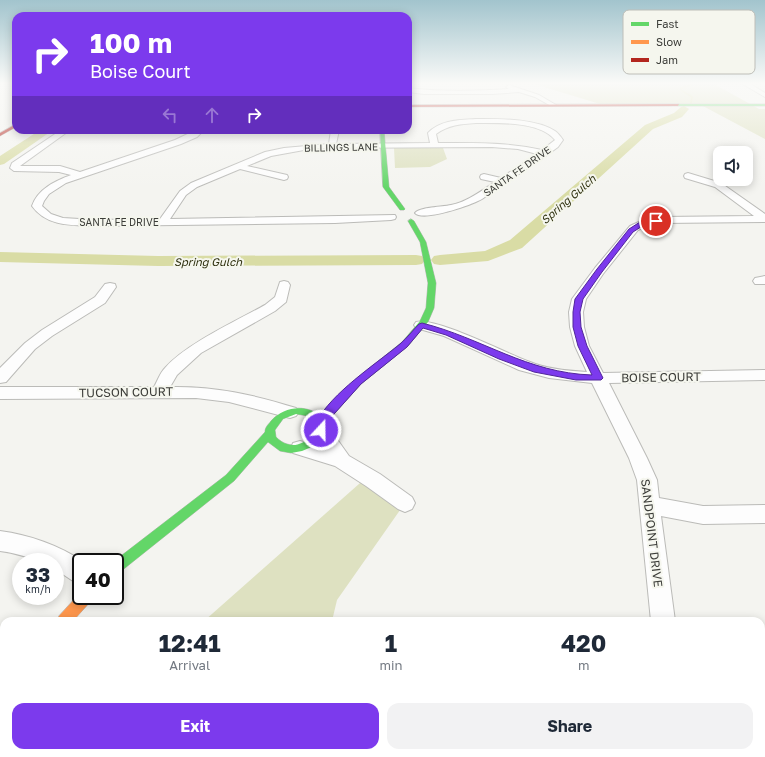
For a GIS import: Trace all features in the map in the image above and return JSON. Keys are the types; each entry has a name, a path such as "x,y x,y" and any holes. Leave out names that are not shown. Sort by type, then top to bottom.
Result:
{"street":[{"name":"SANTA FE DRIVE","path":"420,213 453,208 468,203 558,143 559,137 552,131 540,126 518,122 462,122 441,126"},
{"path":"540,126 551,122"},
{"path":"430,124 441,126"},
{"path":"435,146 432,132 441,126"},
{"path":"0,135 12,128"},
{"path":"60,134 15,165 14,168 60,169 79,175"},
{"name":"SANTA FE DRIVE","path":"195,134 178,142 63,181 46,192 39,200 37,206 40,212 48,217 72,222 401,220"},
{"path":"332,146 334,134"},
{"path":"382,134 386,188 402,209"},
{"name":"BILLINGS LANE","path":"163,222 179,198 188,189 201,181 284,150 304,147 332,146 505,146 544,152"},
{"path":"238,166 284,177"},
{"path":"688,176 718,185 765,219"},
{"path":"484,177 502,181"},
{"path":"278,453 314,441 321,426 358,382 404,345 422,325 431,302 432,286 425,246 420,232 401,220 394,211 402,209 414,210 420,213 419,218 401,220"},
{"name":"SANDPOINT DRIVE","path":"664,617 647,480 638,458 582,346 577,327 576,312 579,299 631,231 642,224 661,220 765,219"},
{"path":"160,391 170,372 178,364 196,350 270,308 281,299 284,285"},
{"path":"0,378 30,346 47,333 100,300 110,287"},
{"name":"BOISE COURT","path":"422,325 449,333 502,357 537,370 576,377 598,378 765,375"},
{"path":"331,396 358,382"},
{"name":"TUCSON COURT","path":"0,393 160,391 215,394 296,411"},
{"path":"252,402 262,415 270,431 271,439 276,443 342,461 373,480 405,503"},
{"path":"230,478 270,431 277,418 318,404"},
{"path":"296,411 313,414 342,461"},
{"path":"124,561 230,478 251,467"},
{"path":"650,504 676,511 703,515 765,514"},
{"path":"0,541 33,547 63,561 72,568"},
{"path":"68,617 78,605"}],"green space":[{"path":"726,118 765,118 765,139"},
{"path":"394,148 443,148 447,159 430,167 395,168"},
{"path":"368,476 405,503 337,600 333,617 209,617"}],"waterway":[{"name":"Spring Gulch","path":"440,260 488,256 516,244 649,127 670,118"},
{"name":"Spring Gulch","path":"0,161 42,134"},
{"name":"Spring Gulch","path":"0,257 158,261 416,260"}],"traffic: fast":[{"path":"382,134 386,187 402,209"},
{"path":"321,422 358,382 405,344 424,322 430,308 432,283 423,242 411,221"},
{"path":"295,411 311,413 320,420 320,427 318,433 310,443 298,448 284,448 271,439 270,429 280,417 295,411"},
{"path":"124,561 230,478 270,433"}],"traffic: slow":[{"path":"68,617 78,605"}],"traffic: jam":[{"path":"0,135 12,128"}],"route":[{"path":"321,430 321,422 330,410 358,382 404,345 422,325 449,333 502,357 537,370 576,377 598,378 582,346 577,327 576,312 579,299 631,231 642,224 656,221"}]}
